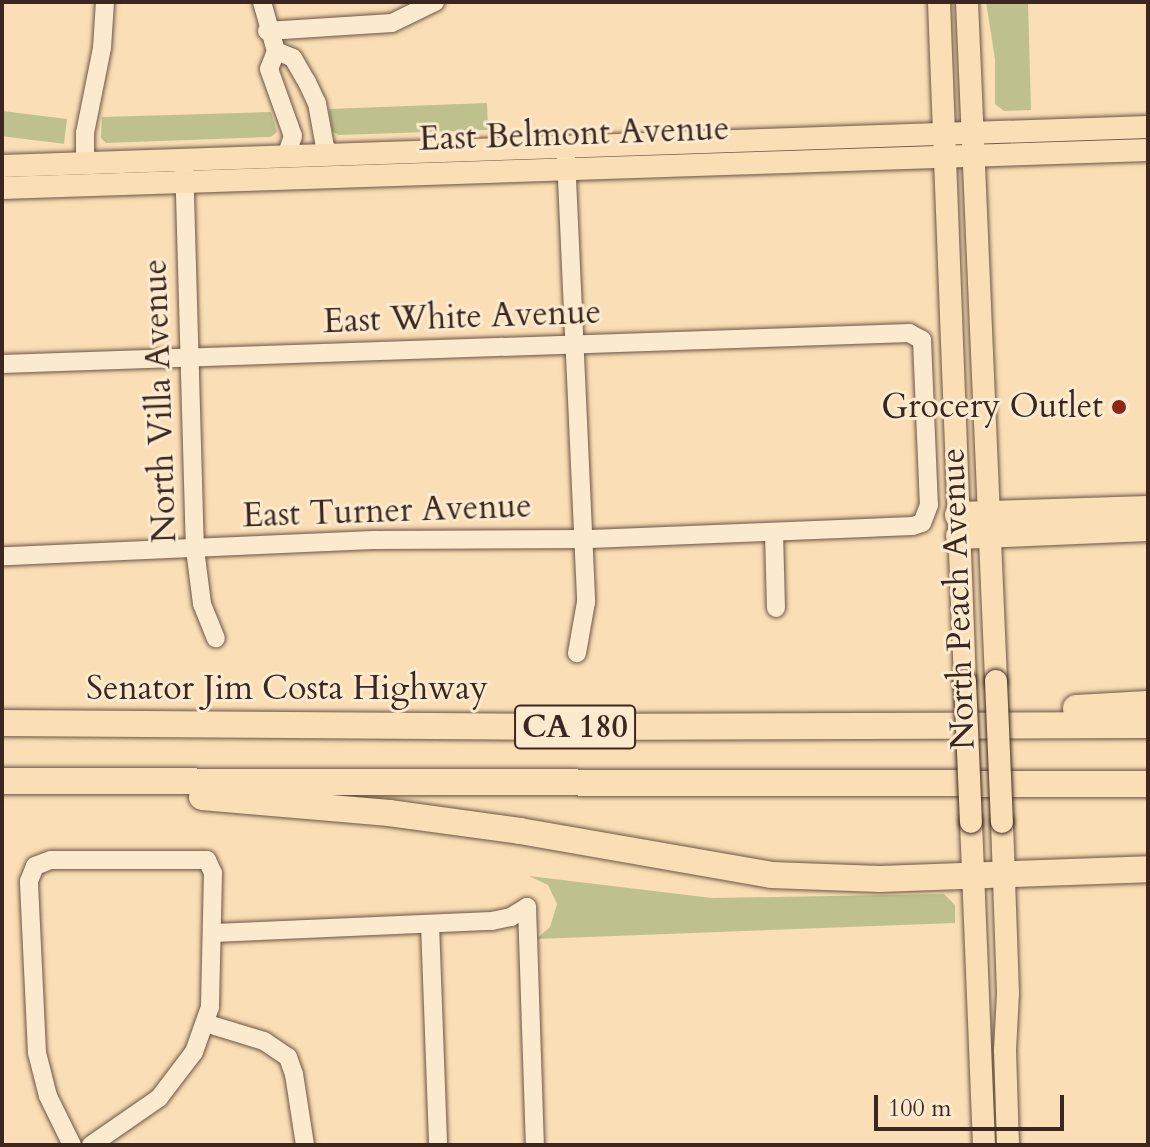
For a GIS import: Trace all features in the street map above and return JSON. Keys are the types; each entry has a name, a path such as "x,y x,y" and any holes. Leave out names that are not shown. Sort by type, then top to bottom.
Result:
{"highway":[{"path":"989,524 1148,509"},
{"path":"958,525 1148,528"},
{"path":"566,727 1148,704"},
{"name":"Senator Jim Costa Highway","path":"2,723 566,727 1148,725"},
{"path":"14,781 389,813 520,831 771,875 838,879 1004,877 1148,869"},
{"name":"CA 180","path":"14,781 1148,784"}],"main road":[{"name":"North Peach Avenue","path":"939,2 984,1145"},
{"name":"North Peach Avenue","path":"967,2 1004,877 1008,1145"},
{"name":"East Belmont Avenue","path":"2,188 184,170 286,156 1148,127"},
{"name":"East Belmont Avenue","path":"2,166 85,163 184,170 567,168 1148,150"},
{"path":"979,1035 994,1060 997,1098 1007,1107"},
{"path":"982,1109 994,1115 998,1145"}],"street":[{"path":"85,163 85,133 102,48 105,2"},
{"path":"262,2 267,31 276,51 293,58 300,69 317,103 325,147 332,154"},
{"path":"267,31 392,23 435,2"},
{"path":"276,51 269,69 293,136 286,156"},
{"path":"566,145 586,602 577,653"},
{"name":"North Villa Avenue","path":"184,170 195,549 202,604 216,638"},
{"name":"East White Avenue","path":"2,364 909,333 922,340"},
{"name":"East Turner Avenue","path":"2,556 375,540 584,539 922,523 929,505 922,340"},
{"path":"774,532 776,608"},
{"path":"72,1145 48,1096 37,1053 29,881 35,866 51,860 207,860 213,873 210,1007 194,1052 159,1098 91,1145"},
{"path":"214,933 492,921 511,917 527,907 535,1145"},
{"path":"430,924 438,1145"},
{"path":"205,1023 264,1041 288,1057 294,1074 305,1145"}],"green space":[{"path":"986,2 1028,2 1031,110 1004,111 995,104 995,59"},
{"path":"487,103 488,130 338,135 332,131 329,109"},
{"path":"2,111 67,119 64,144 2,136"},
{"path":"271,112 277,132 271,137 106,143 101,138 102,117"},
{"path":"529,876 712,898 944,894 955,905 955,923 536,939 550,927 557,904 548,885"}],"place":[{"name":"Grocery Outlet","path":"1119,407"}]}
